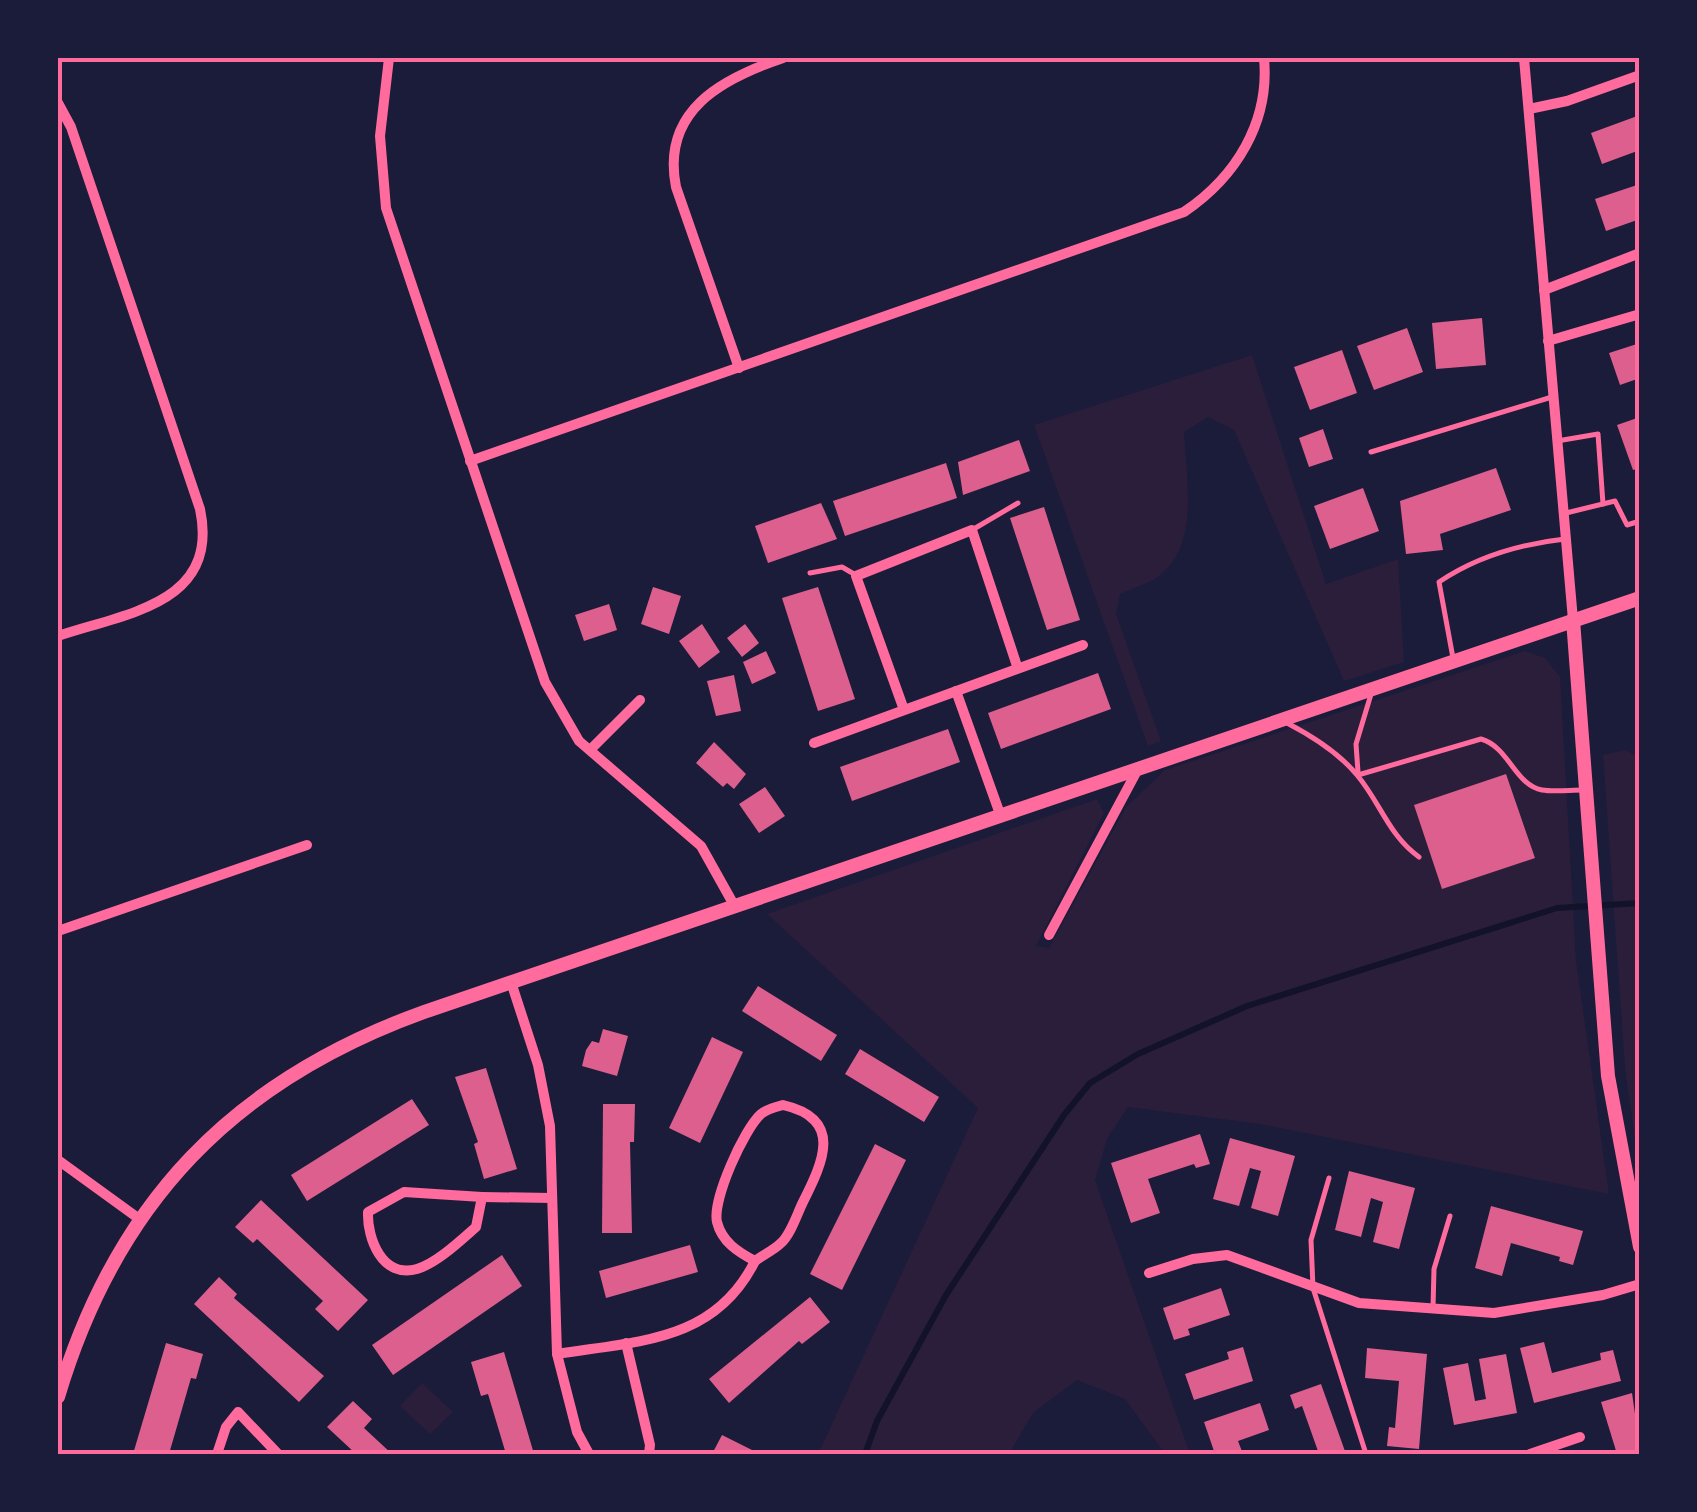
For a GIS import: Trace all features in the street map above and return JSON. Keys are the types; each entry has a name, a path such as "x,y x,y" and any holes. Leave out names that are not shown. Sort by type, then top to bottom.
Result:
{"street":[{"path":"389,58 380,136 386,208 545,682 559,712 590,750 701,846 734,906"},
{"path":"740,368 676,188 673,157 681,128 692,108 722,82 783,58"},
{"path":"470,461 1156,225 1196,204 1228,176 1259,117 1266,92 1264,58"},
{"path":"1524,58 1608,1076 1640,1247"},
{"path":"1528,109 1568,101 1640,75"},
{"path":"58,103 71,127 200,509 204,545 190,578 160,602 58,636"},
{"path":"1544,290 1640,253"},
{"path":"1548,341 1640,314"},
{"path":"903,708 856,576 972,530 1017,666"},
{"path":"58,1397 102,1286 138,1218 203,1144 289,1074 388,1025 1640,598"},
{"path":"814,743 1082,645"},
{"path":"956,691 1000,814"},
{"path":"590,750 640,700"},
{"path":"1049,935 1138,769"},
{"path":"58,931 307,844"},
{"path":"511,982 538,1064 550,1126 558,1354 577,1432 589,1454"},
{"path":"558,1354 688,1329 720,1311 744,1283 755,1260 783,1242 824,1158 824,1140 817,1122 803,1109 783,1105 764,1111 750,1126 716,1202 716,1221 724,1238 755,1260"},
{"path":"58,1160 138,1218"},
{"path":"482,1197 476,1227 417,1268 400,1269 384,1262 367,1230 368,1212 404,1192 552,1198"},
{"path":"1149,1273 1226,1255 1359,1303 1494,1313 1603,1295 1640,1284"},
{"path":"626,1343 650,1445 648,1454"},
{"path":"217,1454 226,1427 238,1412 278,1454"},
{"path":"1530,1454 1580,1437"}],"lane":[{"path":"1371,452 1552,397"},
{"path":"1556,441 1598,434 1603,504"},
{"path":"1563,514 1614,501 1627,525 1640,522"},
{"path":"972,530 1018,503"},
{"path":"1454,661 1439,582 1458,569 1524,544 1565,539"},
{"path":"810,573 842,567 856,576"},
{"path":"1640,683 1640,693"},
{"path":"1358,776 1356,744 1373,688"},
{"path":"1280,719 1326,746 1358,776 1388,825 1420,857"},
{"path":"1358,776 1481,739 1494,742 1528,785 1541,790 1586,790"},
{"path":"1328,1178 1312,1240 1313,1288 1366,1454"},
{"path":"1433,1308 1434,1269 1450,1216"}],"shaded area":[{"path":"1252,355 1326,584 1398,559 1404,662 1344,681 1234,430 1208,417 1184,432 1188,511 1180,549 1156,578 1120,594 1116,614 1161,741 1148,746 1034,425"},
{"path":"1525,651 1545,658 1560,677 1576,961 1609,1194 1260,1124 1128,1107 1107,1139 1095,1180 1190,1454 1165,1454 1125,1399 1077,1380 1033,1413 1009,1454 818,1454 978,1108 767,914 1097,799 1104,813 1036,946 1049,948 1126,807 1165,770"},
{"path":"1625,750 1640,757 1639,1168 1625,1068 1603,755"},
{"path":"422,1383 453,1412 430,1434 400,1406"}],"building":[{"path":"1640,115 1640,150 1602,164 1591,133"},
{"path":"1640,184 1640,219 1606,231 1595,199"},
{"path":"1482,318 1486,365 1436,369 1432,323"},
{"path":"1407,328 1423,372 1374,390 1357,346"},
{"path":"1640,343 1640,378 1620,385 1609,353"},
{"path":"1342,350 1357,393 1310,410 1294,367"},
{"path":"1640,417 1640,468 1633,470 1617,425"},
{"path":"1323,429 1333,459 1309,467 1299,438"},
{"path":"1019,440 1030,471 963,495 958,462"},
{"path":"946,463 957,498 845,536 833,501"},
{"path":"1496,468 1511,510 1440,534 1443,550 1406,554 1400,501"},
{"path":"1363,488 1379,531 1330,549 1314,506"},
{"path":"821,503 837,539 768,563 755,526"},
{"path":"1044,507 1080,620 1047,630 1010,518"},
{"path":"653,587 681,596 669,634 641,624"},
{"path":"818,587 855,699 818,711 782,598"},
{"path":"609,604 617,630 584,641 575,615"},
{"path":"702,624 720,652 699,668 679,641"},
{"path":"745,624 759,643 742,657 727,638"},
{"path":"766,651 776,673 752,684 743,662"},
{"path":"1098,673 1111,709 1001,749 988,713"},
{"path":"734,675 741,711 716,716 707,681"},
{"path":"948,729 960,762 852,801 840,767"},
{"path":"714,742 746,774 734,789 727,783 723,787 696,763"},
{"path":"1506,774 1535,858 1442,889 1414,805"},
{"path":"765,787 785,816 759,833 739,804"},
{"path":"758,986 837,1035 821,1061 742,1011"},
{"path":"603,1029 628,1036 617,1076 582,1066 586,1050 592,1041 599,1043"},
{"path":"712,1037 743,1052 700,1143 669,1128"},
{"path":"860,1049 939,1097 924,1122 845,1074"},
{"path":"486,1068 517,1169 484,1179 474,1144 478,1142 455,1077"},
{"path":"412,1099 429,1125 307,1201 291,1175"},
{"path":"603,1104 635,1104 634,1142 630,1142 632,1233 602,1233"},
{"path":"1200,1134 1210,1164 1196,1168 1194,1164 1148,1179 1160,1213 1131,1223 1111,1163"},
{"path":"1230,1138 1295,1156 1278,1216 1251,1208 1261,1171 1250,1168 1239,1206 1213,1199"},
{"path":"875,1144 906,1160 842,1290 810,1274"},
{"path":"1349,1171 1415,1188 1399,1249 1373,1242 1383,1202 1371,1198 1361,1237 1335,1230"},
{"path":"261,1200 368,1300 338,1331 315,1309 323,1301 257,1239 253,1243 235,1227"},
{"path":"1491,1206 1583,1231 1573,1265 1559,1261 1560,1257 1511,1243 1502,1276 1475,1268"},
{"path":"690,1245 698,1272 606,1298 599,1271"},
{"path":"502,1255 522,1286 393,1375 372,1345"},
{"path":"219,1277 237,1294 234,1298 324,1376 299,1402 194,1304"},
{"path":"1221,1288 1230,1315 1188,1329 1190,1335 1174,1340 1163,1308"},
{"path":"810,1297 830,1322 802,1344 799,1341 729,1403 709,1379"},
{"path":"1544,1342 1552,1373 1601,1360 1600,1353 1613,1350 1621,1381 1534,1403 1520,1348"},
{"path":"166,1343 203,1354 196,1379 191,1378 169,1454 133,1454"},
{"path":"1243,1347 1253,1381 1194,1400 1185,1374 1229,1359 1227,1352"},
{"path":"1367,1348 1427,1354 1419,1449 1387,1446 1389,1427 1395,1428 1399,1381 1365,1378"},
{"path":"504,1352 534,1454 506,1454 488,1394 481,1396 471,1362"},
{"path":"1506,1354 1517,1413 1454,1425 1443,1368 1468,1363 1475,1401 1486,1399 1479,1359"},
{"path":"1321,1384 1346,1454 1319,1454 1302,1406 1295,1409 1290,1395"},
{"path":"1632,1393 1640,1449 1617,1454 1601,1402"},
{"path":"353,1401 372,1419 364,1428 392,1454 356,1454 327,1427"},
{"path":"1260,1403 1269,1430 1238,1441 1243,1454 1215,1454 1204,1422"},
{"path":"722,1435 754,1451 753,1454 712,1454"}],"waterway":[{"path":"865,1454 877,1421 946,1295 1064,1115 1090,1083 1138,1054 1247,1006 1557,908 1640,903"}]}
